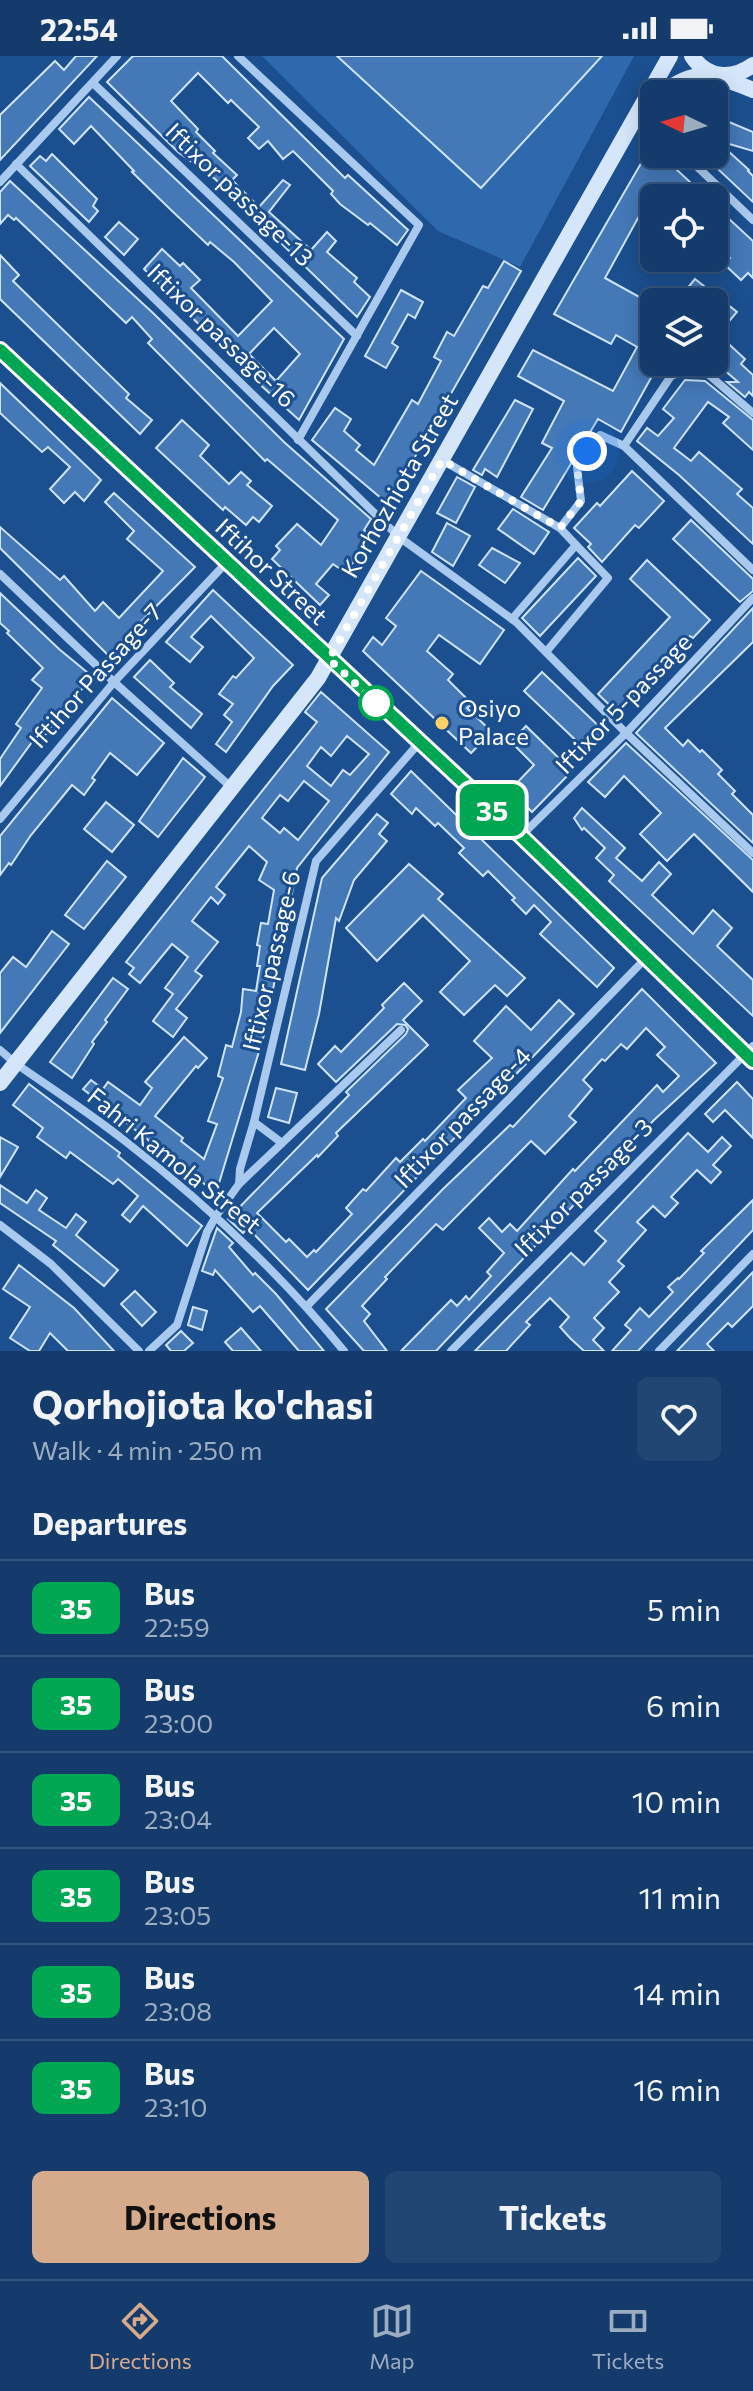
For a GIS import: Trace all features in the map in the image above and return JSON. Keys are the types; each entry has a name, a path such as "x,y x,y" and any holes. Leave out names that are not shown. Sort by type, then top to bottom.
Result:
{"street":[{"path":"0,182 117,56"},
{"path":"238,56 419,225 298,440"},
{"name":"Korhozhiota Street","path":"660,80 670,56"},
{"path":"692,56 707,71 753,90"},
{"path":"683,80 699,75 731,76 753,65"},
{"name":"Iftixor passage-13","path":"93,83 357,336"},
{"name":"Korhozhiota Street","path":"0,1083 318,678 640,124"},
{"name":"Iftixor passage-16","path":"16,164 399,537 512,619 753,853"},
{"path":"699,168 753,220"},
{"name":"Iftihor Street","path":"0,350 750,1053"},
{"path":"624,446 671,376 694,367 701,368 753,413"},
{"path":"560,528 581,501 577,467 600,435 624,446 753,570"},
{"path":"442,460 560,528 608,578 546,652"},
{"path":"512,619 576,545"},
{"name":"Iftihor Passage-7","path":"0,819 114,682 226,563"},
{"path":"0,574 232,788"},
{"name":"Iftixor 5-passage","path":"521,836 626,733 753,598"},
{"name":"Iftixor passage-6","path":"149,1351 177,1325 184,1297 216,1216 239,1184 240,1169 316,861 419,743"},
{"name":"Iftixor passage-4","path":"307,1306 647,957"},
{"path":"239,1184 401,1030"},
{"name":"Fahri Kamola Street","path":"0,1050 123,1139 216,1216 307,1306 344,1351"},
{"name":"Iftixor passage-3","path":"451,1351 750,1053"},
{"path":"254,1122 282,1143"},
{"path":"0,1225 51,1264 139,1351"},
{"path":"659,1351 753,1254"}],"shaded area":[{"path":"262,56 634,56 520,267 438,231"}],"building":[{"path":"76,56 97,56 0,160 0,115 55,61 64,70"},
{"path":"133,56 222,56 345,178 348,175 408,230 397,245 340,204 331,194 333,191 293,151 283,159 268,141 259,149 248,138 259,127 231,100 228,103 198,73 171,101 198,129 196,132 215,151 213,153 237,175 232,180 259,207 283,180 290,185 269,212 311,250 327,232 336,241 327,252 357,278 354,282 370,297 357,317 215,179 178,152 107,82"},
{"path":"337,56 602,56 481,188"},
{"path":"89,97 344,339 299,420 244,370 144,269 162,249 180,266 183,263 200,280 191,288 238,336 272,301 234,262 210,242 208,245 171,210 91,126 74,144 59,129","holes":["274,328 300,354 276,381 249,354"]},
{"path":"728,122 753,132 753,151 728,144"},
{"path":"728,151 753,176 753,202 717,168 728,168"},
{"path":"52,154 97,199 93,206 98,211 89,222 30,166 40,156 46,161"},
{"path":"640,165 640,168 675,168 692,184 640,184 640,214 605,278 640,297 640,376 652,376 621,432 598,419 543,510 521,497 552,448 542,443 564,401 518,376 533,350 613,391 637,347 616,335 611,344 554,314"},
{"path":"10,181 153,313 284,442 371,519 364,530 371,536 346,573 333,564 316,584 329,595 320,605 272,559 280,550 276,546 297,524 321,545 338,520 267,459 265,461 148,343 152,339 132,317 126,323 16,218 14,220 8,215 0,224 0,192"},
{"path":"728,218 753,241 753,278 748,273 741,280 728,268"},
{"path":"119,222 138,239 124,255 105,237"},
{"path":"0,255 19,275 13,281 129,394 126,398 152,420 140,434 0,299"},
{"path":"504,261 521,271 388,504 312,440 335,408 351,419 344,431 360,445 356,450 374,465 412,400 418,404 441,361 434,357 447,332 454,336 483,286 488,288"},
{"path":"695,279 706,288 688,288"},
{"path":"401,290 423,302 415,318 408,314 392,343 398,347 386,368 365,356"},
{"path":"728,305 737,312 728,322"},
{"path":"728,343 745,359 741,364 753,375 753,396 749,392 745,397 727,382 738,382 728,373"},
{"path":"685,380 705,381 753,420 753,450 723,423 729,417 708,402 674,448 691,461 699,452 742,489 737,494 753,508 753,544 679,475 637,441 647,428 658,436 674,418 663,409"},
{"path":"0,383 101,480 84,501 75,492 64,503 50,489 70,467 48,447 42,452 0,413"},
{"path":"515,400 533,409 497,477 485,469 482,475 473,470"},
{"path":"182,420 209,445 200,456 229,484 241,472 251,481 247,485 272,506 259,522 253,517 246,525 225,507 223,510 156,448"},
{"path":"632,471 664,501 639,528 635,525 602,562 588,547 591,544 574,528 597,503 600,506"},
{"path":"457,477 475,487 456,523 437,513"},
{"path":"114,493 195,567 108,655 0,548 0,527 60,580 64,576 95,611 103,602 119,618 163,571 127,539 134,531 105,502"},
{"path":"513,509 549,532 534,554 498,529"},
{"path":"691,520 753,579 753,591 740,602 673,539"},
{"path":"447,523 470,536 453,566 432,552"},
{"path":"492,548 520,563 505,583 479,565"},
{"path":"578,558 596,576 540,636 522,618"},
{"path":"647,560 710,620 693,638 690,636 618,713 598,694 670,617 630,579"},
{"path":"421,571 504,630 480,664 439,635 427,651 453,674 448,680 472,704 467,708 492,732 471,753 363,651 373,637 382,645 396,626 386,618"},
{"path":"213,590 293,665 273,686 226,752 216,744 232,722 224,715 233,704 219,694 233,676 236,678 254,658 211,616 191,637 203,647 190,662 166,642"},
{"path":"0,593 93,677 40,742 35,738 0,786 0,759 21,728 16,724 42,688 32,680 43,668 0,623"},
{"path":"753,608 753,642 665,728 683,746 688,740 700,752 702,750 722,770 718,774 753,815 753,843 636,733"},
{"path":"150,660 174,683 170,687 202,714 191,728 134,677"},
{"path":"542,672 604,731 586,750 524,691"},
{"path":"321,692 389,752 297,868 264,1035 216,1193 83,1089 91,1080 103,1089 108,1082 140,1105 152,1088 145,1082 184,1037 207,1058 198,1068 196,1066 155,1116 204,1159 217,1124 208,1121 223,1078 218,1076 226,1045 232,1047 243,989 256,991 260,966 257,966 260,946 257,945 261,923 268,924 274,890 259,880 267,862 249,846 216,887 225,895 218,904 211,897 192,921 218,942 195,971 202,976 176,1009 187,1018 173,1037 153,1021 173,994 165,988 188,957 172,944 140,983 129,974 134,968 126,962 317,722 305,712","holes":["347,736 369,754 350,775 343,770 331,786 307,766 321,747 331,756","304,781 329,801 298,840 284,828 280,833 262,818 280,795 288,801"]},
{"path":"112,698 164,743 137,775 110,753 84,795 72,785 0,875 0,836"},
{"path":"526,726 572,771 532,812 510,790 534,765 511,742"},
{"path":"626,743 753,860 753,892 694,834 667,861 640,834 661,813 624,776 605,797 588,782"},
{"path":"183,758 205,777 158,837 139,821"},
{"path":"411,771 614,968 597,987 540,934 551,922 534,905 526,914 488,871 483,876 459,853 464,848 438,823 435,826 416,808 412,814 391,794"},
{"path":"106,802 134,825 112,852 84,829"},
{"path":"582,808 625,848 616,858 642,881 659,862 671,874 652,895 693,934 713,910 732,928 717,946 753,980 753,1016 609,881 614,875 596,858 605,848 584,828 582,830 574,818"},
{"path":"377,814 388,823 379,834 387,841 354,880 339,921 336,918 319,1014 305,1070 281,1064 322,878"},
{"path":"107,861 126,877 84,929 65,915"},
{"path":"409,864 443,894 438,899 525,978 507,996 495,985 464,1015 440,992 470,961 423,915 377,961 346,928"},
{"path":"52,931 69,944 0,1033 0,973 13,957 26,967"},
{"path":"113,978 128,989 105,1020 107,1022 72,1078 50,1062"},
{"path":"404,983 422,1001 403,1020 428,1045 336,1133 338,1136 318,1157 257,1213 286,1242 289,1239 307,1257 314,1250 316,1252 352,1214 346,1208 363,1189 366,1191 396,1158 400,1162 423,1139 425,1141 466,1098 458,1090 492,1058 474,1041 506,1006 531,1030 559,1000 574,1014 308,1290 248,1228 243,1233 228,1219 349,1095 346,1092 406,1034 408,1029 405,1025 397,1024 336,1082 318,1064 335,1046 341,1052"},
{"path":"642,989 716,1063 654,1120 436,1351 401,1351 451,1300 457,1306 466,1296 469,1300 491,1276 487,1272 504,1253 479,1228 489,1218 502,1232 510,1224 517,1231 573,1169 575,1171 657,1085 663,1092 679,1076 657,1055 665,1047 646,1028 627,1049 621,1044 605,1061 602,1059 583,1080 592,1089 569,1116 576,1122 545,1154 531,1141 443,1230 436,1224 385,1277 387,1279 362,1306 370,1314 364,1321 387,1351 364,1351 326,1309 443,1189 510,1125 513,1127"},
{"path":"737,1082 753,1099 753,1138 725,1110 713,1122 705,1114"},
{"path":"29,1084 120,1153 118,1156 202,1226 187,1246 143,1206 130,1222 122,1215 138,1196 118,1179 113,1184 70,1152 66,1158 37,1137 43,1128 13,1105"},
{"path":"276,1088 297,1093 289,1123 268,1117"},
{"path":"688,1133 708,1152 722,1137 731,1146 713,1165 721,1172 711,1183 697,1170 671,1197 678,1203 665,1217 653,1206 637,1222 646,1230 618,1261 624,1266 609,1282 619,1292 594,1318 604,1328 593,1340 604,1351 584,1351 570,1338 560,1327 569,1317 550,1298 526,1322 530,1325 506,1351 475,1351 571,1253 584,1265 606,1241 595,1231"},
{"path":"0,1137 18,1147 0,1177"},
{"path":"0,1185 27,1203 36,1190 47,1198 39,1210 66,1228 76,1214 86,1222 76,1235 118,1270 104,1286 53,1245 56,1241 0,1203"},
{"path":"753,1200 753,1230 638,1351 612,1351 631,1330 625,1325 640,1308 649,1317 673,1292 668,1287"},
{"path":"217,1228 233,1243 229,1247 253,1275 255,1273 276,1294 324,1351 299,1351 260,1306 253,1312 215,1270 213,1275 202,1271"},
{"path":"19,1265 74,1308 114,1351 68,1351 50,1333 39,1351 30,1351 10,1338 30,1307 3,1289"},
{"path":"753,1272 753,1306 732,1327 728,1323 707,1344 714,1351 677,1351"},
{"path":"135,1291 156,1312 142,1326 121,1304"},
{"path":"193,1307 207,1311 202,1330 188,1325"},
{"path":"241,1328 261,1351 233,1351 225,1342"},
{"path":"181,1331 193,1343 184,1351 171,1351 166,1345"}],"bus line":[{"name":"35","path":"0,350 521,836 753,1061"}],"place":[{"name":"Osiyo Palace","path":"442,723"}],"route":[{"path":"376,703 329,659 442,460 560,528 581,501 577,467 587,451"}]}
